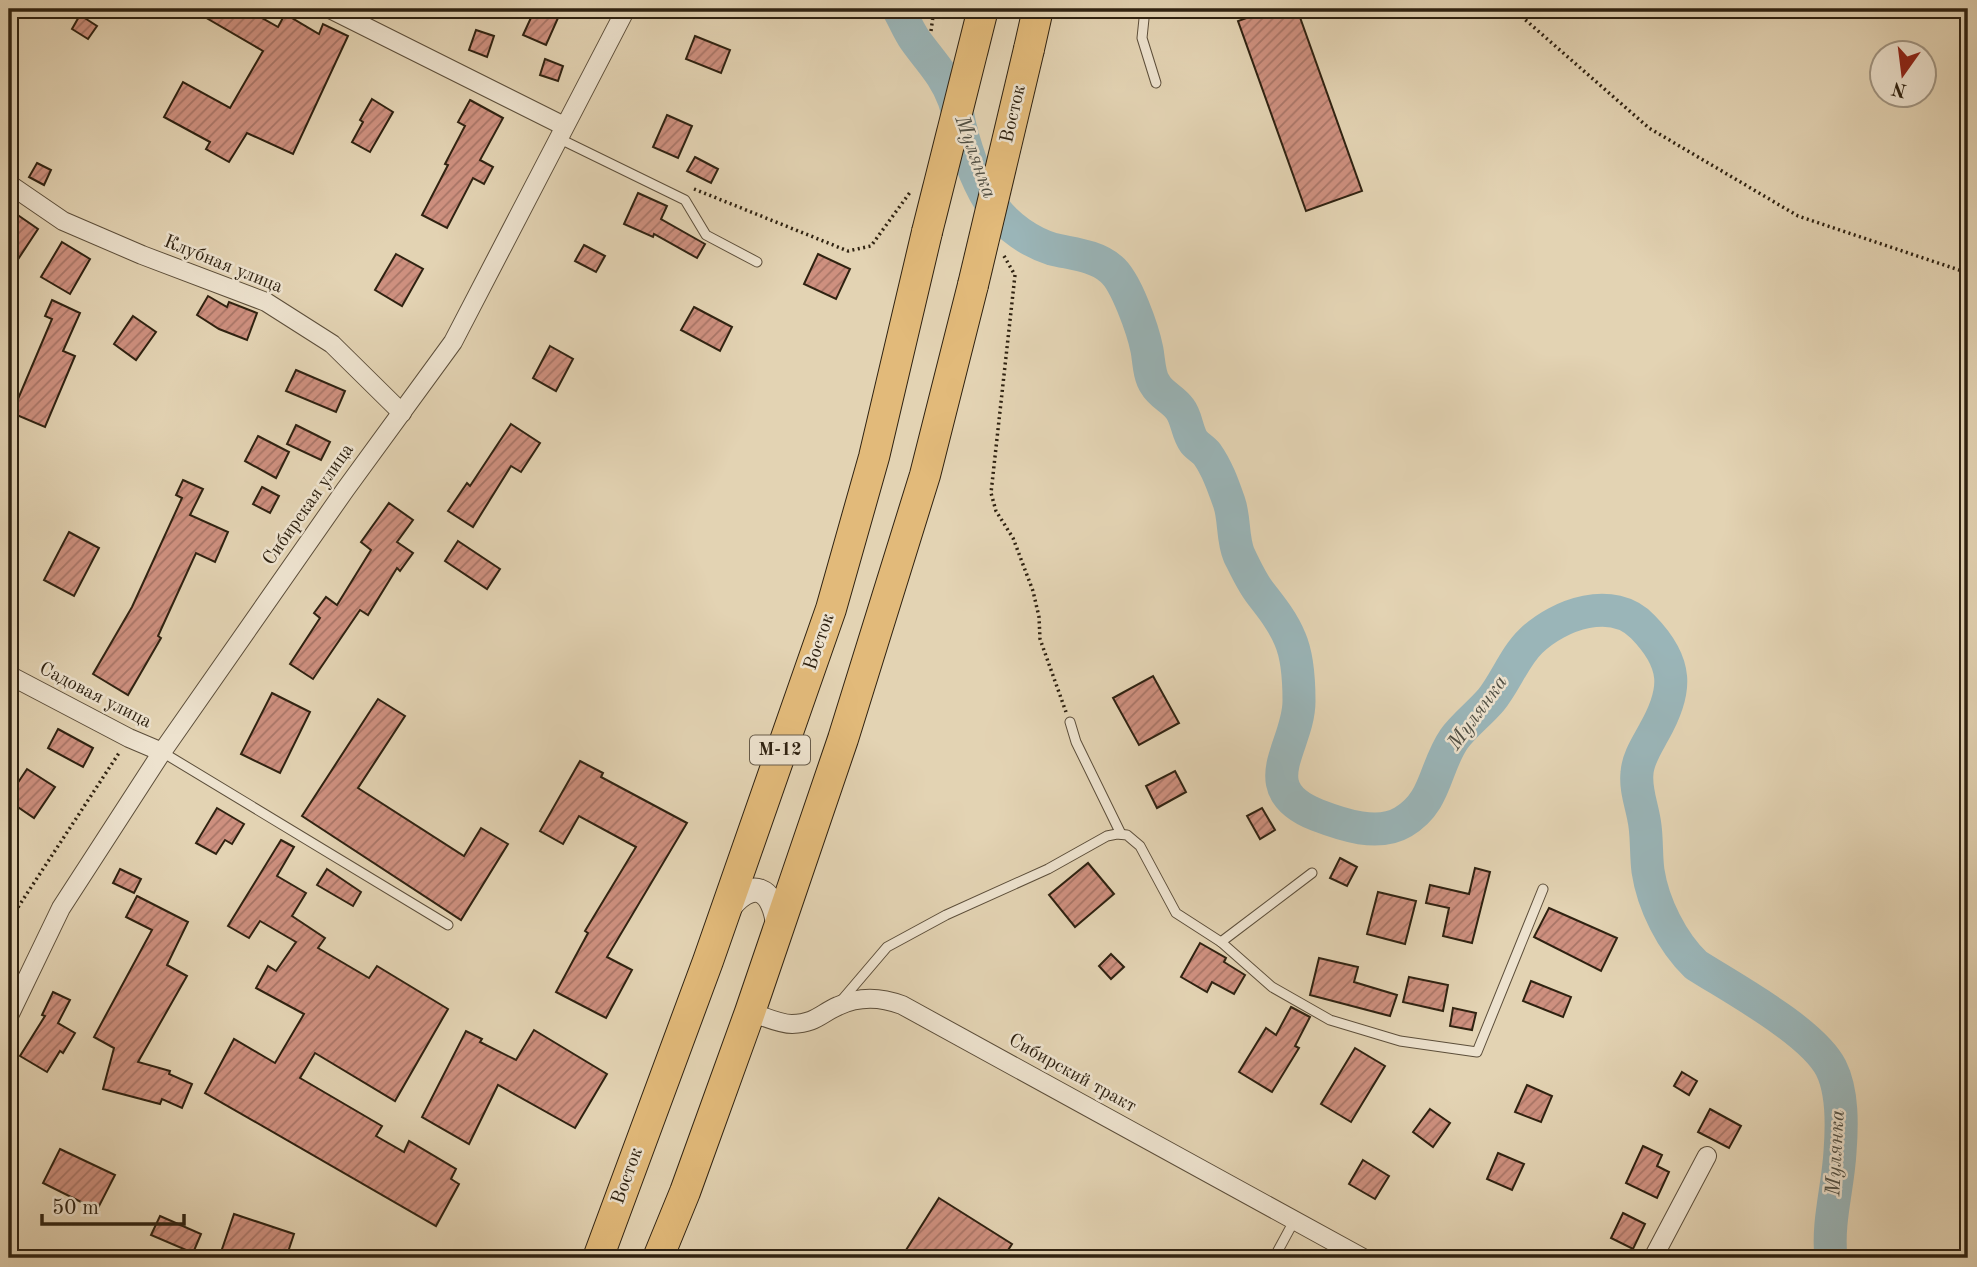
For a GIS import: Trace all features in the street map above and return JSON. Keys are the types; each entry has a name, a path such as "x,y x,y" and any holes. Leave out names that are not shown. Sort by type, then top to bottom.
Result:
{"highway":[{"name":"Восток","path":"594,1254 611,1223 723,918 831,609 874,457 983,9"},
{"name":"Восток","path":"659,1258 750,1012 843,740 902,555 973,285 1038,9"}],"street":[{"path":"330,9 561,132"},
{"name":"Сибирская улица","path":"9,1016 61,908 162,752 345,490 453,342 626,9"},
{"name":"Клубная улица","path":"9,184 63,221 142,255 266,302 332,344 401,413"},
{"name":"Садовая улица","path":"9,675 129,738 162,752"},
{"path":"723,918 742,895 759,890 771,899 778,928"},
{"name":"Сибирский тракт","path":"750,1012 790,1024 811,1021 837,1006 862,998 884,998 909,1008 1363,1258"},
{"path":"1653,1258 1707,1156"}],"lane":[{"path":"1146,9 1142,38 1156,83"},
{"path":"561,132 685,200 706,235 757,262"},
{"path":"1070,722 1076,742 1121,834"},
{"path":"162,752 448,925"},
{"path":"837,1006 877,958 902,937 1048,869 1107,836 1121,834 1132,837 1140,846 1176,913 1221,942 1272,987 1330,1020 1400,1041 1477,1052 1543,889"},
{"path":"1221,942 1312,873"},
{"path":"1274,1258 1294,1221"}],"path":[{"path":"931,31 934,9"},
{"path":"1513,9 1649,128 1798,216 1968,273"},
{"path":"9,921 129,738"}],"building":[{"path":"191,9 246,9 278,27 285,14 319,34 323,24 348,36 293,154 247,133 229,162 206,149 210,142 164,117 183,82 230,108 263,51"},
{"path":"535,9 562,9 546,45 523,35"},
{"path":"1272,9 1297,9 1362,191 1306,211 1238,21"},
{"path":"80,15 97,26 88,39 72,29"},
{"path":"476,30 494,36 487,57 469,50"},
{"path":"695,36 730,50 721,73 686,59"},
{"path":"545,59 563,66 558,81 540,75"},
{"path":"372,99 393,112 370,152 352,142"},
{"path":"470,100 503,118 480,160 493,167 484,184 473,178 447,228 422,215 465,126 458,122"},
{"path":"667,115 692,126 678,158 653,147"},
{"path":"695,157 718,169 711,183 687,171"},
{"path":"37,163 51,170 44,185 29,177"},
{"path":"638,193 667,206 661,219 705,244 697,258 654,234 653,237 624,224"},
{"path":"9,209 38,229 9,273"},
{"path":"62,242 90,259 70,294 41,277"},
{"path":"584,245 605,256 596,272 575,261"},
{"path":"396,254 423,269 402,306 375,290"},
{"path":"818,254 850,269 836,299 804,284"},
{"path":"208,296 227,307 229,302 257,313 247,340 219,329 197,315"},
{"path":"52,300 80,313 63,351 75,356 45,427 12,413 52,319 45,316"},
{"path":"694,307 732,327 720,351 681,330"},
{"path":"133,316 156,332 136,360 114,344"},
{"path":"550,346 573,359 556,391 533,378"},
{"path":"296,370 345,391 336,412 286,391"},
{"path":"511,424 540,443 521,472 511,466 473,527 448,511 467,483 470,486"},
{"path":"296,425 330,442 321,460 287,444"},
{"path":"258,436 289,452 276,478 245,461"},
{"path":"183,480 203,489 190,515 228,532 215,562 196,553 158,636 161,638 128,695 93,674 132,607 182,498 176,495"},
{"path":"262,487 279,496 270,513 253,504"},
{"path":"389,503 413,520 397,542 413,553 400,571 397,568 368,615 360,610 313,679 290,664 320,618 314,613 326,597 337,605 371,550 361,542"},
{"path":"69,532 99,548 74,596 44,580"},
{"path":"458,541 500,569 487,589 445,561"},
{"path":"1153,676 1179,723 1139,745 1113,698"},
{"path":"272,693 310,712 280,773 241,754"},
{"path":"378,699 405,716 358,788 464,856 481,828 508,844 461,920 302,816"},
{"path":"58,729 93,748 83,767 48,748"},
{"path":"580,761 603,773 601,777 687,823 607,957 632,970 606,1018 556,992 588,933 585,931 636,847 579,816 563,844 540,831"},
{"path":"27,769 55,787 34,818 9,801 9,796"},
{"path":"1175,771 1186,792 1157,808 1146,786"},
{"path":"217,808 244,824 232,844 225,840 216,854 196,843"},
{"path":"1262,808 1275,830 1260,839 1247,816"},
{"path":"281,840 294,847 277,876 306,893 292,916 325,938 318,948 369,978 377,966 448,1009 395,1101 315,1053 300,1078 382,1126 376,1136 404,1152 409,1141 456,1169 451,1179 459,1184 436,1226 205,1093 234,1039 275,1063 304,1014 256,988 268,966 276,971 296,942 260,921 249,938 228,926"},
{"path":"1340,858 1357,867 1347,886 1330,878"},
{"path":"1088,863 1114,894 1075,927 1049,895"},
{"path":"1475,868 1490,872 1472,943 1443,936 1449,908 1426,903 1430,885 1469,894"},
{"path":"120,869 141,879 134,893 113,883"},
{"path":"327,869 361,892 353,906 317,885"},
{"path":"1378,892 1416,901 1405,944 1367,934"},
{"path":"137,896 188,922 167,965 187,976 138,1062 170,1071 169,1074 192,1084 182,1108 162,1099 160,1104 103,1089 114,1048 94,1037 152,930 126,917"},
{"path":"1549,908 1617,938 1601,971 1534,937"},
{"path":"1200,943 1226,958 1224,962 1245,975 1234,994 1212,982 1207,992 1181,977"},
{"path":"1111,954 1124,967 1111,979 1099,966"},
{"path":"1319,958 1358,967 1354,982 1397,995 1390,1016 1310,995"},
{"path":"1409,977 1448,985 1443,1011 1403,1002"},
{"path":"1531,981 1571,997 1563,1017 1523,1001"},
{"path":"53,992 70,1000 58,1023 75,1033 47,1072 20,1056 45,1016 42,1015"},
{"path":"1291,1007 1310,1017 1295,1046 1299,1048 1272,1092 1239,1072 1266,1028 1276,1035"},
{"path":"1453,1008 1476,1013 1472,1030 1450,1026"},
{"path":"534,1030 607,1074 575,1128 498,1085 469,1144 422,1117 466,1031 482,1039 480,1042 516,1060"},
{"path":"1355,1048 1385,1066 1351,1122 1321,1104"},
{"path":"1682,1072 1697,1081 1689,1095 1674,1086"},
{"path":"1527,1085 1552,1096 1541,1122 1515,1112"},
{"path":"1430,1109 1450,1123 1433,1147 1413,1132"},
{"path":"1710,1109 1741,1126 1729,1148 1698,1132"},
{"path":"1643,1146 1662,1155 1657,1166 1669,1172 1657,1198 1626,1183"},
{"path":"60,1149 115,1175 97,1210 43,1183"},
{"path":"1498,1153 1524,1164 1512,1190 1487,1179"},
{"path":"1363,1160 1389,1176 1375,1199 1349,1184"},
{"path":"939,1198 1012,1244 1003,1258 901,1258"},
{"path":"1623,1213 1645,1224 1633,1249 1611,1238"},
{"path":"234,1214 294,1234 286,1258 239,1258 221,1252"},
{"path":"160,1216 201,1234 193,1253 151,1235"}],"waterway":[{"name":"Мулянка","path":"898,9 950,91 970,158 994,208 1020,233 1036,242 1098,261 1117,275 1138,319 1153,380 1160,391 1180,409 1192,438 1207,454 1217,471 1231,508 1239,555 1255,585 1284,627 1295,653 1299,701 1282,779 1286,792 1297,804 1327,819 1360,828 1383,829 1403,822 1414,814 1429,795 1454,739 1491,700 1520,654 1543,631 1571,616 1602,610 1631,617 1655,640 1663,653 1671,677 1667,703 1641,757 1637,773 1651,884 1659,909 1687,956 1696,965 1789,1025 1821,1054 1831,1068 1840,1098 1841,1120 1839,1165 1830,1231 1831,1258"}]}
